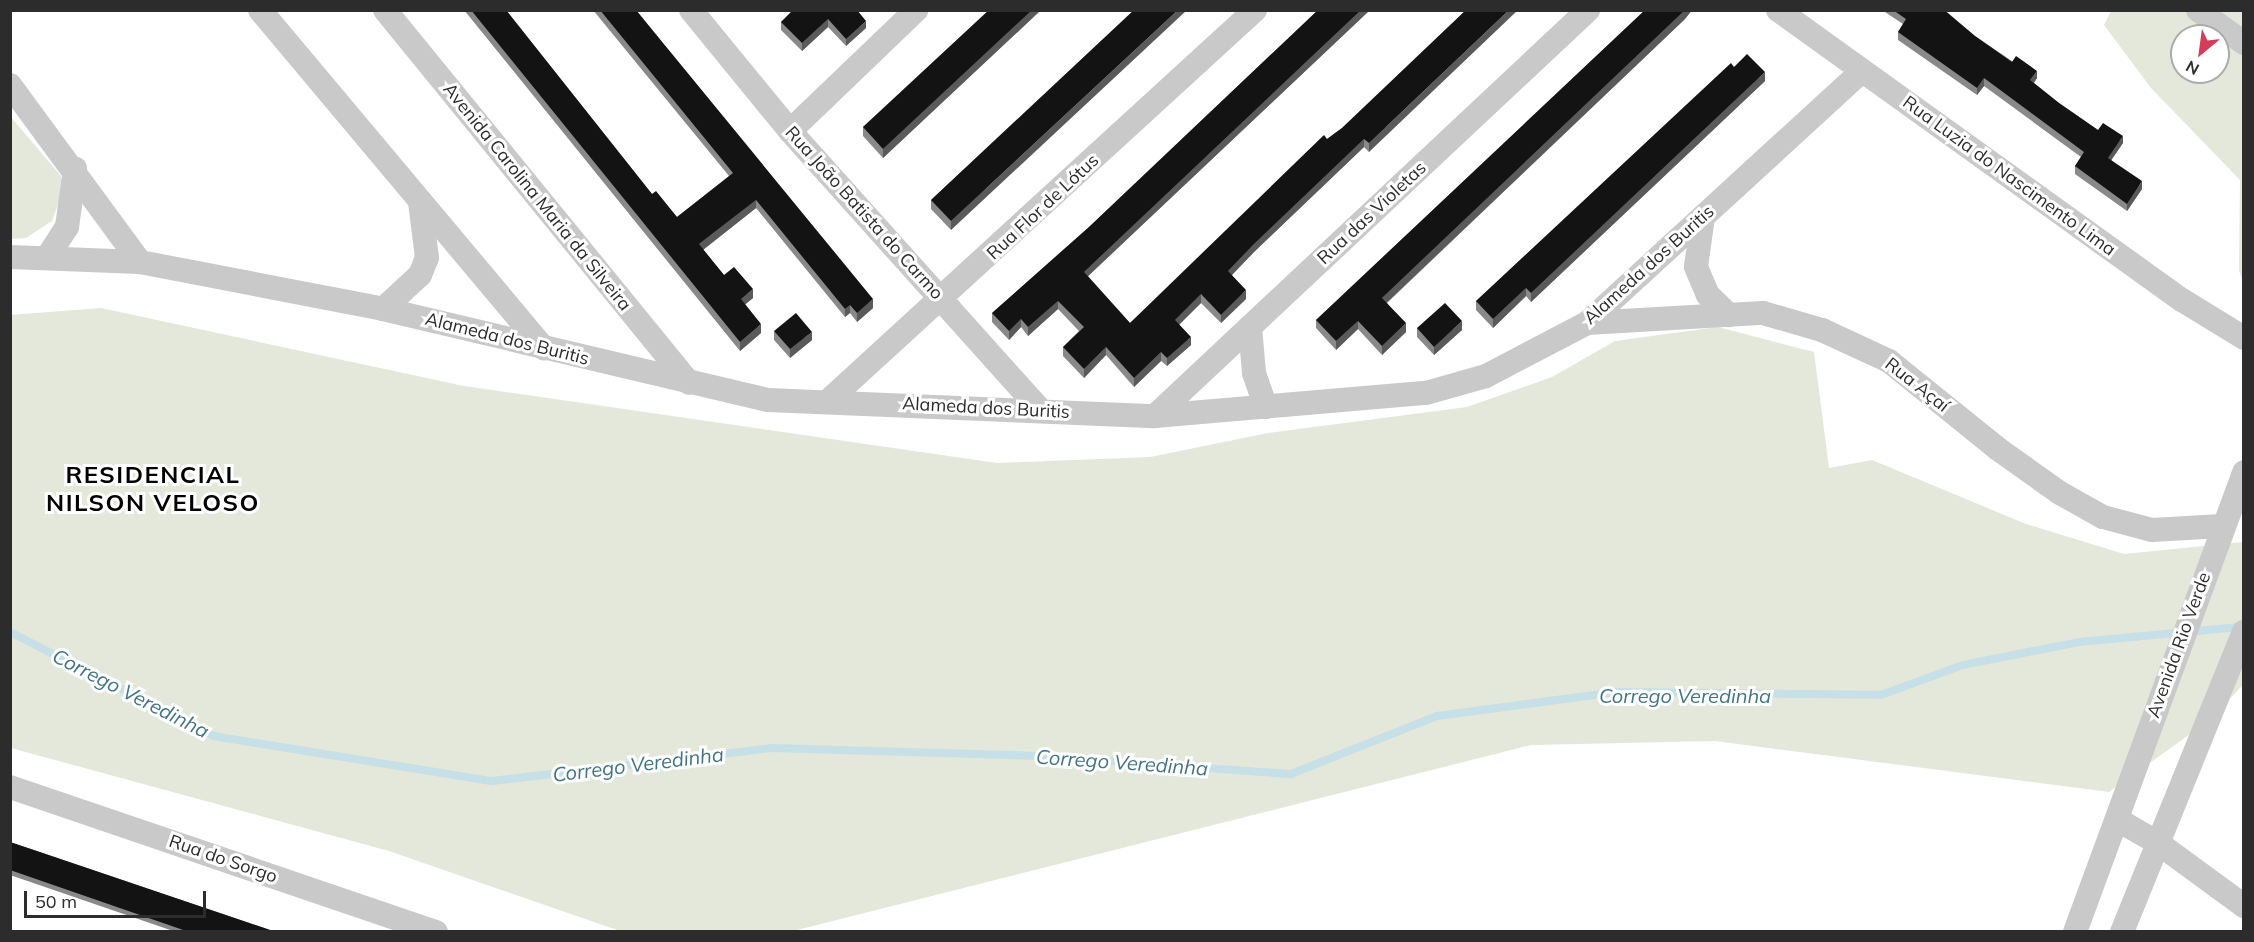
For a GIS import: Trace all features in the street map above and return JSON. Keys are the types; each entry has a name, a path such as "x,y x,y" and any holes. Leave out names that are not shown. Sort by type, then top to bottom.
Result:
{"street":[{"path":"260,10 544,349"},
{"name":"Avenida Carolina Maria da Silveira","path":"385,10 689,383"},
{"name":"Rua João Batista do Carmo","path":"691,10 790,131 1041,411"},
{"path":"790,131 916,10"},
{"name":"Rua Flor de Lótus","path":"828,401 942,300 1255,10"},
{"name":"Rua das Violetas","path":"1155,416 1588,10"},
{"name":"Rua Luzia do Nascimento Lima","path":"1778,10 2182,300 2244,338"},
{"path":"2198,10 2244,43"},
{"name":"Alameda dos Buritis","path":"10,257 48,256 140,262 383,309 544,349 768,400 1155,416 1426,393 1486,376 1587,323 1862,71"},
{"path":"10,85 75,169 140,262"},
{"path":"48,256 67,227 75,169"},
{"path":"383,309 420,275 426,258 419,199"},
{"path":"1703,217 1696,267 1708,295 1729,315"},
{"name":"Rua Açaí","path":"1587,323 1763,313 1822,330 1888,361 1998,449 2060,493 2103,517 2152,530 2222,526"},
{"path":"1250,327 1254,373 1266,406"},
{"name":"Avenida Rio Verde","path":"2075,932 2118,820 2172,661 2244,472"},
{"path":"2122,932 2244,632"},
{"name":"Rua do Sorgo","path":"10,788 436,932"},
{"path":"2118,820 2158,843 2244,906"}],"shaded area":[{"path":"2111,11 2243,11 2243,281 2239,271 2240,180 2151,88 2104,25"},
{"path":"10,116 61,176 64,188 52,221 26,238 11,239"},
{"path":"101,308 464,386 997,463 1150,457 1268,433 1467,407 1552,377 1615,341 1718,327 1814,352 1829,468 1872,460 2026,524 2124,554 2243,542 2243,685 2207,722 2109,792 1715,741 1531,745 793,931 620,931 389,851 11,748 10,315"}],"building":[{"path":"471,10 506,10 652,194 656,191 677,217 733,173 600,10 636,10 873,299 857,313 850,305 845,309 756,200 699,244 724,275 734,267 753,289 741,299 761,324 740,342"},
{"path":"793,10 857,10 866,21 846,39 828,19 802,43 781,22"},
{"path":"989,10 1032,10 883,149 863,127"},
{"path":"1134,10 1178,10 951,221 931,200"},
{"path":"1318,10 1361,10 1084,272 1130,323 1324,135 1327,139 1342,128 1466,10 1509,10 1369,143 1364,139 1228,271 1246,290 1221,315 1201,294 1175,320 1191,337 1167,358 1161,352 1134,378 1106,347 1084,369 1063,347 1084,327 1058,301 1028,327 1021,319 1009,331 992,313 1089,227"},
{"path":"1645,10 1685,10 1382,298 1406,323 1382,346 1358,321 1336,341 1316,320"},
{"path":"1893,10 1944,10 1975,36 2012,62 2016,56 2037,71 2030,80 2059,103 2098,130 2103,123 2123,136 2108,158 2142,181 2127,204 2075,166 2084,152 1984,78 1977,88 1898,32 1906,19"},
{"path":"1747,54 1765,72 1531,293 1526,288 1493,319 1476,301 1731,63 1734,67"},
{"path":"1445,303 1462,321 1434,347 1417,328"},
{"path":"796,313 812,332 790,349 774,331"},
{"path":"10,842 276,932 189,932 10,870"}],"waterway":[{"name":"Corrego Veredinha","path":"10,632 213,736 492,781 772,748 1038,756 1291,774 1437,716 1616,692 1881,695 1963,665 2079,642 2242,627"}],"district":[{"name":"RESIDENCIAL NILSON VELOSO","path":"153,489"}]}
